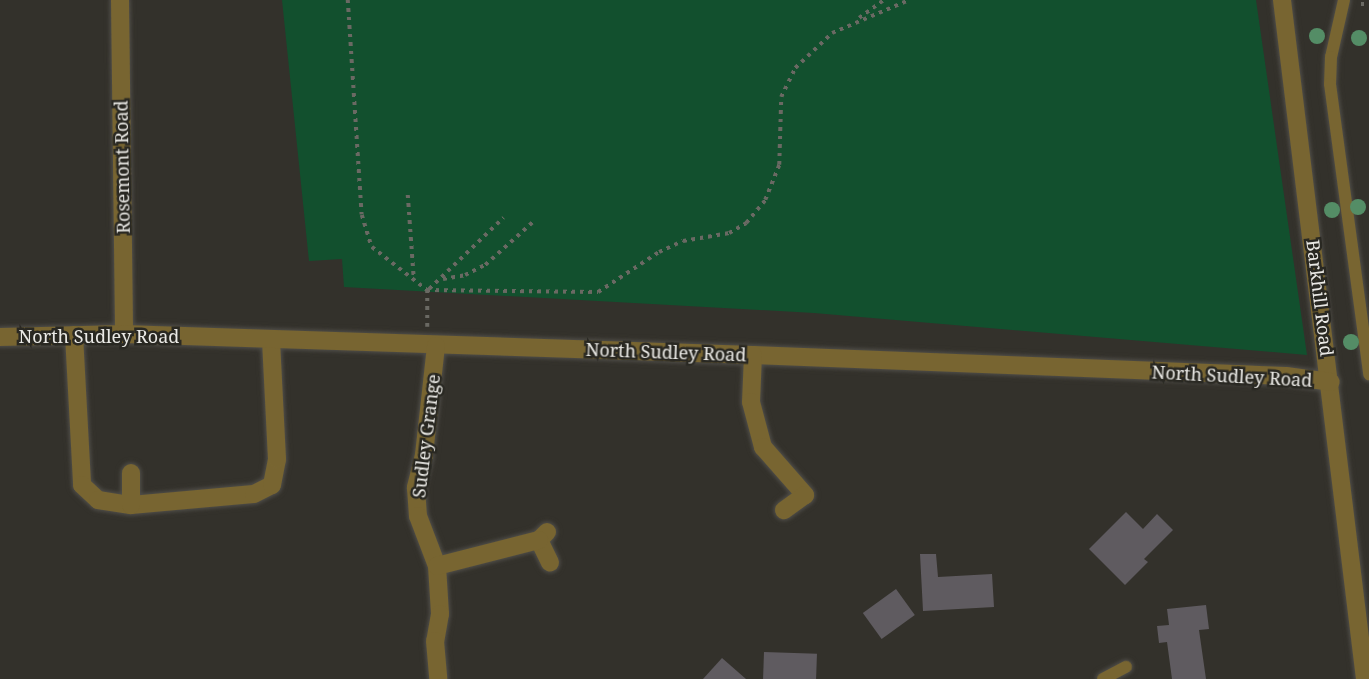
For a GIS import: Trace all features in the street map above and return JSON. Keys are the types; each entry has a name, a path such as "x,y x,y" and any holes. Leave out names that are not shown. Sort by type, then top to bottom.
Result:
{"street":[{"name":"Rosemont Road","path":"120,0 124,334"},
{"name":"Barkhill Road","path":"1282,0 1331,382 1365,679"},
{"name":"North Sudley Road","path":"0,337 124,334 753,355 1273,376 1331,382"},
{"path":"74,335 78,471 82,485 98,500 131,505 254,494 272,485 277,458 271,340"},
{"name":"Sudley Grange","path":"432,346 424,455 416,488 418,516 437,566 440,614 435,641 438,679"},
{"path":"753,355 751,402 763,447 805,495 785,510"},
{"path":"131,473 131,505"},
{"path":"437,566 497,553 543,536 550,563"}],"lane":[{"path":"1344,0 1331,57 1330,84 1369,374"},
{"path":"1103,679 1126,667"}],"path":[{"path":"348,0 362,215 372,247 427,290 598,292 659,252 683,241 729,233 746,223 765,200 779,165 781,97 795,68 818,43 884,0"},
{"path":"852,23 909,0"},
{"path":"408,195 415,281"},
{"path":"427,290 443,279 463,254 503,218"},
{"path":"443,279 466,275 485,265 534,221"},
{"path":"427,290 432,346"}],"green space":[{"path":"282,0 1256,0 1307,355 814,313 344,287 342,259 309,261"}],"building":[{"path":"1126,512 1143,529 1157,514 1173,530 1144,559 1148,562 1125,585 1089,549"},
{"path":"920,554 936,554 938,577 992,574 994,607 923,611"},
{"path":"896,589 915,615 882,639 863,613"},
{"path":"1206,605 1209,629 1199,630 1206,679 1172,679 1167,642 1159,643 1157,626 1169,625 1167,609"},
{"path":"764,652 817,654 816,679 763,679"},
{"path":"722,658 746,679 703,679"}]}
